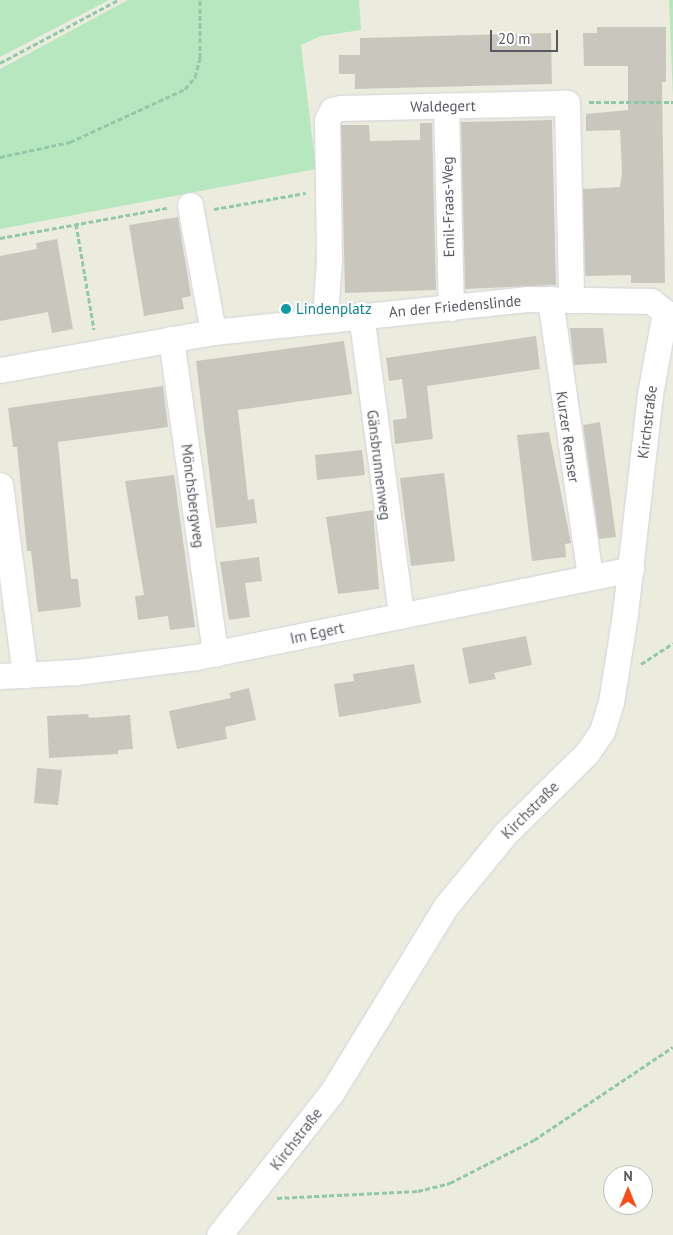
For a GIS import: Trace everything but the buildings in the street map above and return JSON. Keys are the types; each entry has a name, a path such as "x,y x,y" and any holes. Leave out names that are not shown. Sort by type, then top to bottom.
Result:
{"street":[{"name":"Waldegert","path":"325,317 328,190 326,125 332,110 567,103"},
{"path":"561,299 567,103"},
{"name":"Emil-Fraas-Weg","path":"446,106 451,308"},
{"path":"190,209 213,332"},
{"name":"An der Friedenslinde","path":"0,370 213,332 361,314 561,299 651,300 662,306 665,316"},
{"name":"Kurzer Remser","path":"561,299 590,574"},
{"name":"Gänsbrunnenweg","path":"361,314 401,615"},
{"name":"Kirchstraße","path":"219,1235 339,1081 395,982 446,906 505,834 592,748 607,717 615,676 631,569 650,394 665,316"},
{"name":"Mönchsbergweg","path":"171,339 215,654"},
{"path":"0,485 25,675"},
{"name":"Im Egert","path":"0,676 104,670 215,654 590,574 631,569"}],"path":[{"path":"0,64 118,0"},
{"path":"0,157 70,142 160,104 185,89 195,77 200,58 200,0"},
{"path":"567,103 673,102"},
{"path":"0,238 76,224 328,190"},
{"path":"76,224 98,352"},
{"path":"615,676 673,644"},
{"path":"252,1195 284,1198 409,1192 450,1183 527,1144 673,1047"}],"green space":[{"path":"0,0 109,0 0,57"},
{"path":"128,0 359,0 361,30 321,36 301,45 316,169 0,229 0,69"},
{"path":"669,0 673,0 673,98"}],"place":[{"name":"Lindenplatz","path":"286,309"}]}
